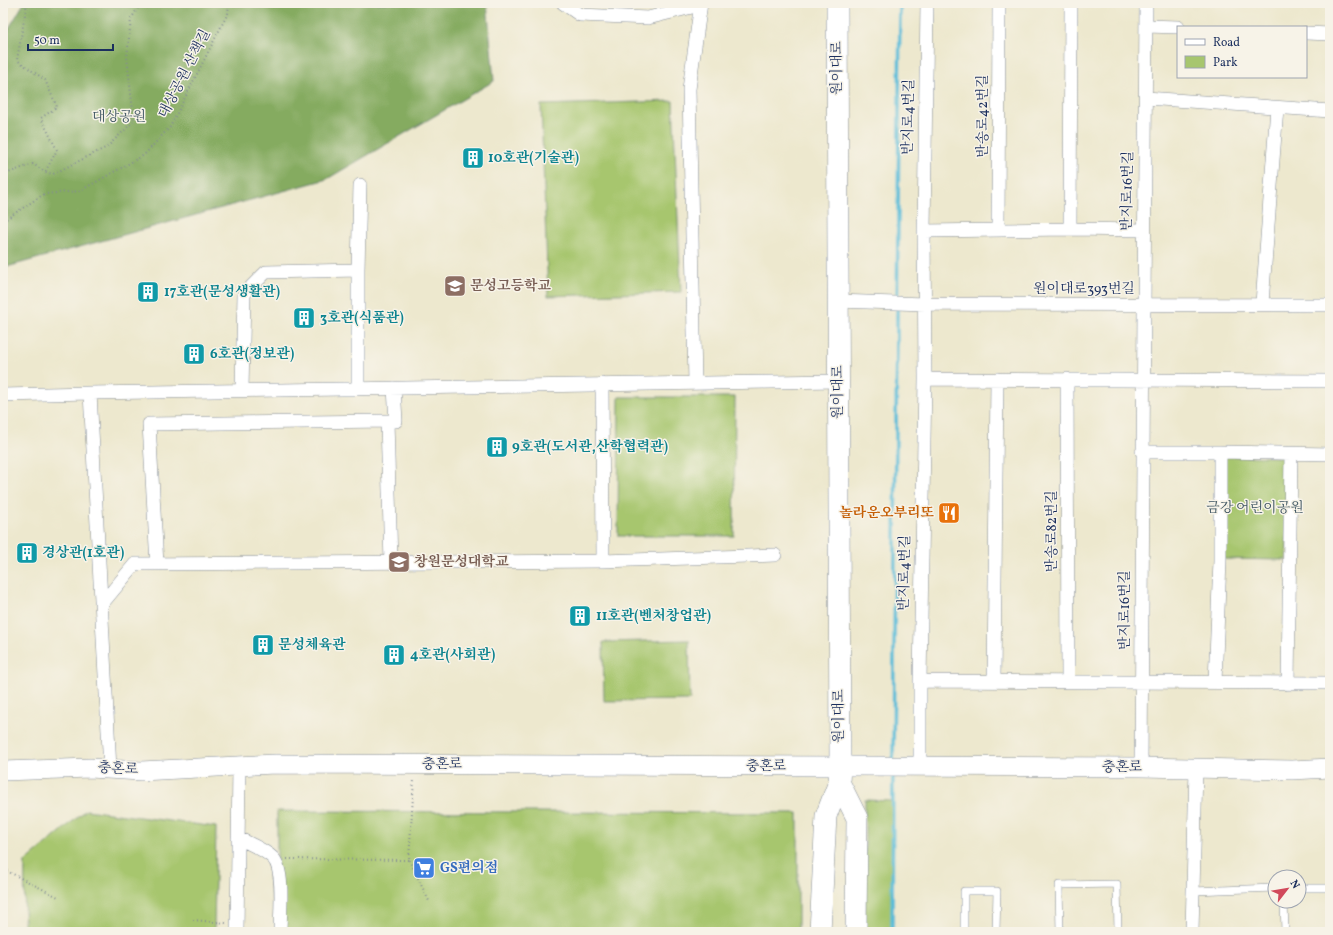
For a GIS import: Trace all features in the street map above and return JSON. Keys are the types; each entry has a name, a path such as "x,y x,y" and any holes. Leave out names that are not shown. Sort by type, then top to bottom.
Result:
{"main road":[{"name":"원이대로","path":"820,932 826,816 839,774 836,3"},
{"name":"충혼로","path":"3,772 90,768 141,771 275,764 415,764 839,774 881,767 1141,767 1292,770 1330,768"},
{"name":"원이대로","path":"839,774 857,818 856,932"}],"street":[{"path":"563,3 580,14 648,18 701,4 690,89 695,383"},
{"name":"반지로4번길","path":"917,767 920,681 925,304 924,231 926,3"},
{"name":"반송로42번길","path":"998,230 999,3"},
{"path":"1070,229 1071,3"},
{"name":"반지로16번길","path":"1141,767 1146,3"},
{"path":"1146,26 1177,27"},
{"path":"1307,33 1330,34"},
{"path":"1146,98 1330,111"},
{"path":"1262,303 1277,108"},
{"path":"358,388 360,185"},
{"path":"924,231 1070,229 1144,230"},
{"path":"242,390 244,294 266,272 358,270"},
{"name":"원이대로393번길","path":"837,301 925,304 1144,305 1262,303 1330,305"},
{"path":"924,379 1330,381"},
{"path":"994,682 997,379"},
{"name":"반송로82번길","path":"1067,379 1068,682"},
{"path":"3,395 838,381"},
{"path":"602,384 603,561"},
{"path":"157,564 149,424 396,421 394,388"},
{"path":"90,393 110,769"},
{"path":"388,421 391,563"},
{"path":"1142,452 1330,454"},
{"path":"1215,682 1220,561 1220,452"},
{"path":"1288,684 1291,454"},
{"path":"101,605 136,564 603,561 775,555"},
{"path":"920,681 1141,684 1215,682 1330,684"},
{"path":"237,928 239,766"},
{"path":"1192,932 1196,768"},
{"path":"238,838 259,848 274,859 280,874 280,932"}],"lane":[{"path":"1060,932 1059,885 1117,884 1118,932"},
{"path":"1193,891 1267,888"},
{"path":"1307,888 1330,888"},
{"path":"964,932 964,891 997,891 996,932"},
{"path":"1284,909 1285,932"}],"path":[{"path":"27,3 17,60 45,80 57,107 41,118 57,150 45,172"},
{"path":"3,169 8,173 33,164 45,172 53,174 107,147 134,121 127,57 132,19 141,3"},
{"name":"대상공원 산책길","path":"3,221 44,194 80,191 144,155 170,127 228,13 229,3"},
{"path":"415,764 409,860 429,901"},
{"path":"274,859 409,860"},
{"path":"3,869 58,897"},
{"path":"193,920 237,928"}],"green space":[{"name":"대상공원","path":"24,3 487,3 494,81 327,179 3,268 3,38"},
{"path":"673,101 681,292 548,296 541,105"},
{"path":"619,397 735,397 734,536 618,536"},
{"name":"금강 어린이공원","path":"1222,456 1287,457 1287,560 1223,559"},
{"path":"689,640 690,700 604,701 603,642"},
{"path":"865,800 893,801 893,932 865,932"},
{"path":"86,810 216,827 214,932 24,932 25,862"},
{"path":"277,811 798,813 798,932 277,932"}],"waterway":[{"path":"893,761 900,3"},
{"path":"892,932 893,771"}],"place":[{"name":"10호관(기술관)","path":"473,158"},
{"name":"문성고등학교","path":"455,286"},
{"name":"17호관(문성생활관)","path":"148,292"},
{"name":"3호관(식품관)","path":"304,318"},
{"name":"6호관(정보관)","path":"194,354"},
{"name":"9호관(도서관,산학협력관)","path":"497,447"},
{"name":"놀라운오부리또","path":"949,513"},
{"name":"경상관(1호관)","path":"27,553"},
{"name":"창원문성대학교","path":"399,562"},
{"name":"11호관(벤처창업관)","path":"580,616"},
{"name":"문성체육관","path":"263,645"},
{"name":"4호관(사회관)","path":"394,655"},
{"name":"GS편의점","path":"424,868"}]}
